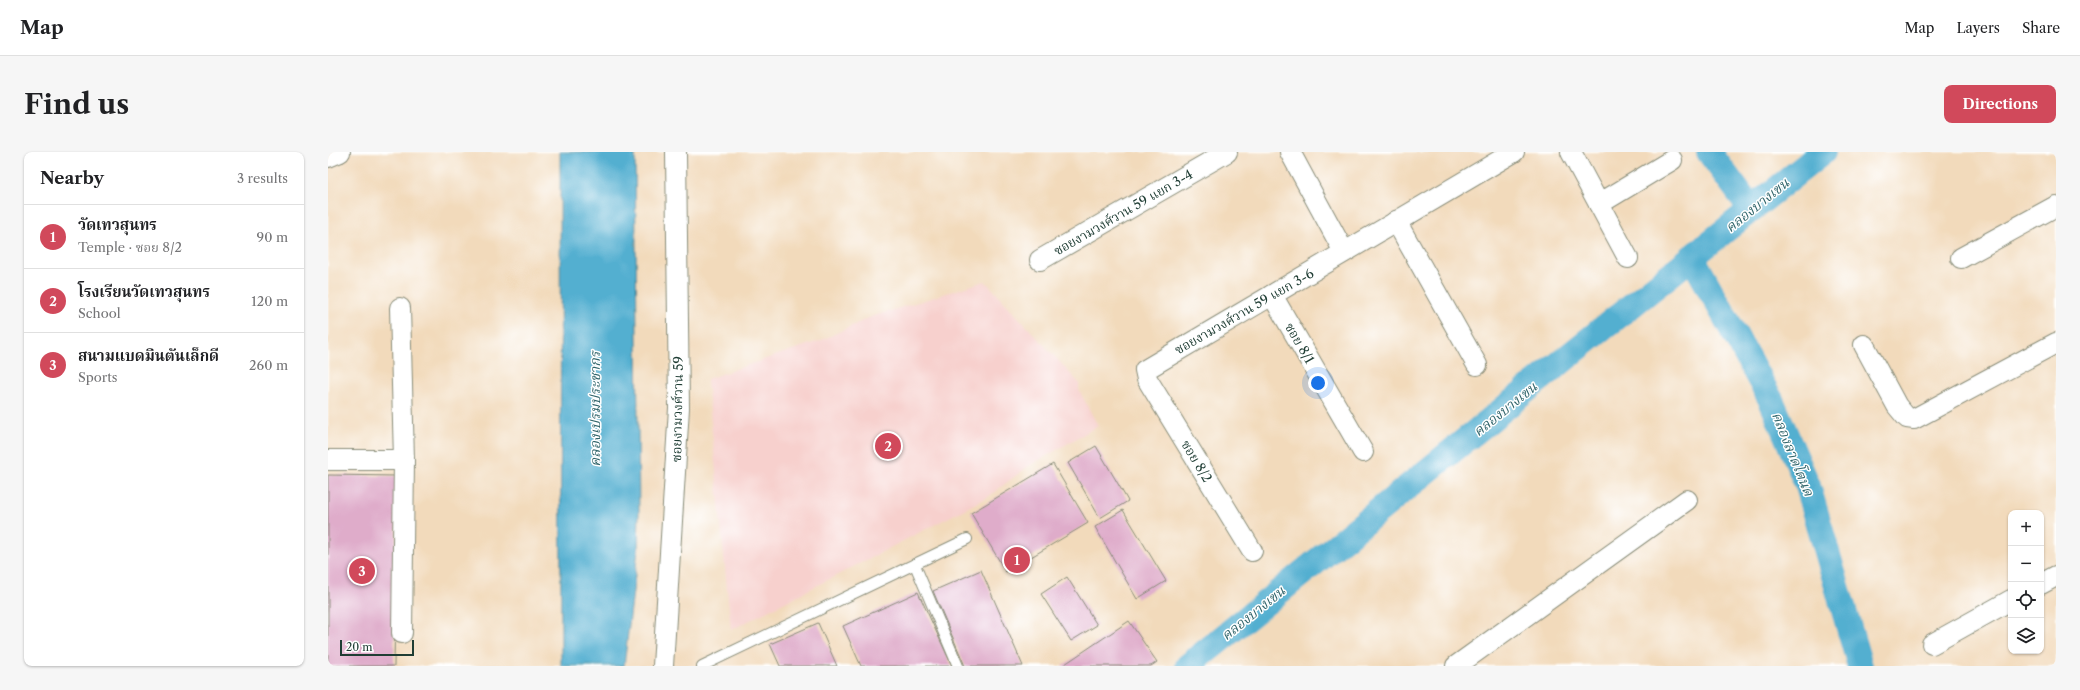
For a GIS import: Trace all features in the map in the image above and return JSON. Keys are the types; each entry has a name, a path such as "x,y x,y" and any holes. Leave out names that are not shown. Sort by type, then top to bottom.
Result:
{"street":[{"path":"328,157 340,152"},
{"name":"ซอยงามวงศ์วาน 59","path":"663,666 679,408 676,152"},
{"name":"ซอยงามวงศ์วาน 59 แยก 3-4","path":"1040,260 1227,152"},
{"path":"1290,152 1344,252"},
{"name":"ซอยงามวงศ์วาน 59 แยก 3-6","path":"1145,370 1514,152"},
{"path":"1571,152 1628,258"},
{"path":"1599,204 1672,160"},
{"path":"1961,258 2056,206"},
{"path":"1396,221 1477,365"},
{"name":"ซอย 8/1","path":"1272,295 1363,452"},
{"path":"400,308 404,460 402,633"},
{"path":"1864,345 1897,406 1907,418 1914,419 2056,343"},
{"name":"ซอย 8/2","path":"1145,370 1147,379 1252,551"},
{"path":"328,460 404,460"},
{"path":"1456,666 1687,500"},
{"path":"2044,582 2056,576"},
{"path":"1932,644 2008,602"}],"lane":[{"path":"702,666 967,539"},
{"path":"915,564 958,666"}],"shaded area":[{"path":"985,281 1079,383 1079,390 1098,426 1027,467 988,497 731,630 707,379 822,340 871,317"}],"water":[{"name":"คลองเปรมประชากร","path":"560,152 635,152 639,512 638,550 624,666 561,666"}],"building":[{"path":"1096,446 1128,501 1100,518 1068,463"},
{"path":"1053,464 1088,523 1006,572 971,513"},
{"path":"328,475 397,476 394,666 328,666"},
{"path":"1123,510 1166,581 1137,599 1095,527"},
{"path":"981,570 1023,666 965,666 933,591"},
{"path":"1067,577 1097,625 1071,641 1041,594"},
{"path":"918,592 952,666 861,666 843,626"},
{"path":"1129,621 1157,662 1151,666 1062,666"},
{"path":"818,623 837,666 780,666 770,644"}],"waterway":[{"path":"1709,152 1751,209"},
{"name":"คลองบางเขน","path":"1188,666 1576,350 1823,152"},
{"name":"คลองลาดโตนด","path":"1692,257 1771,400 1808,486 1860,666"}],"place":[{"name":"โรงเรียนวัดเทวสุนทร","path":"888,446"},
{"name":"วัดเทวสุนทร","path":"1017,560"},
{"name":"สนามแบดมินตันเล็กดี","path":"362,571"}]}
